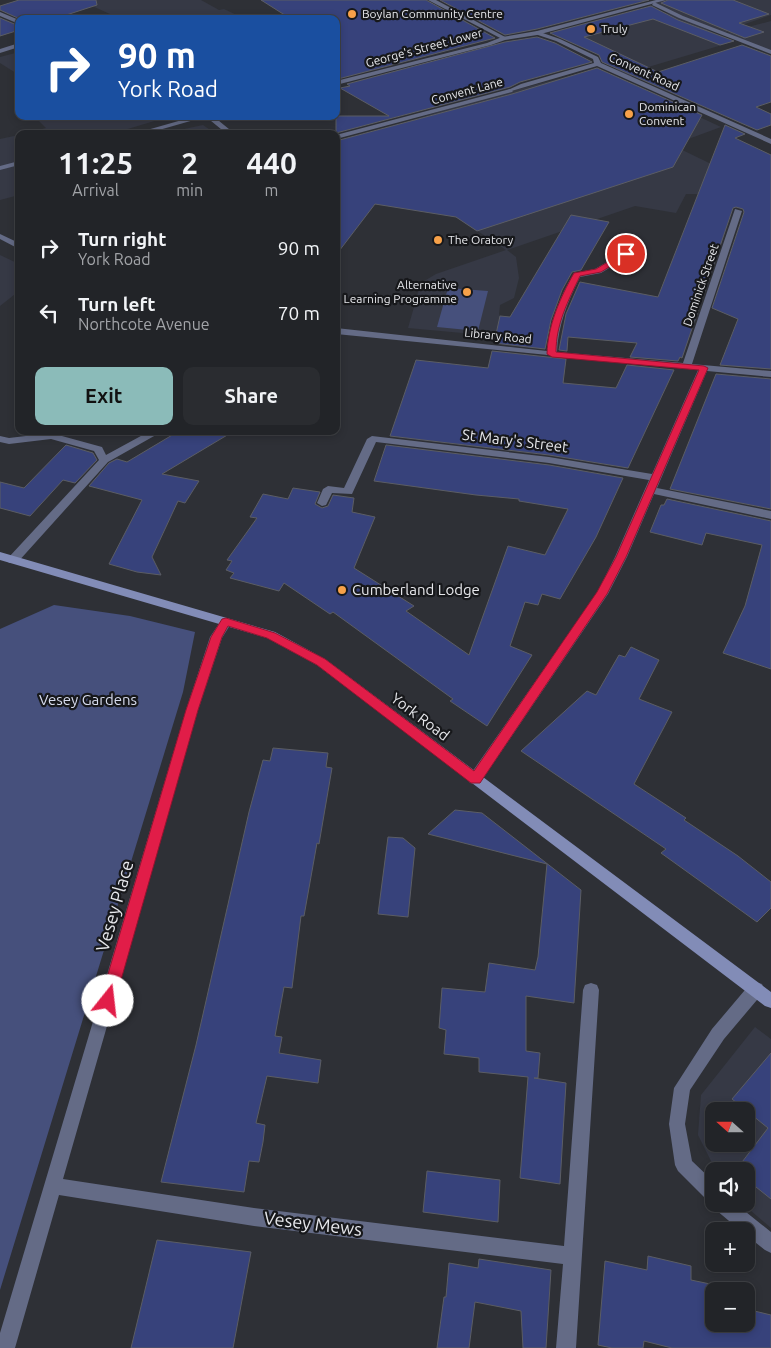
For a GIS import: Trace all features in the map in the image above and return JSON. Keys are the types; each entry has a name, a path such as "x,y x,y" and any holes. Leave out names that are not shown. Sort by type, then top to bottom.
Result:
{"main road":[{"name":"York Road","path":"0,556 271,635 321,662 771,1001"}],"street":[{"path":"431,0 504,38"},
{"name":"George's Street Lower","path":"340,82 488,44 504,38 537,33 654,4 663,0"},
{"path":"654,4 681,17 771,52"},
{"path":"0,14 15,20"},
{"name":"Convent Road","path":"537,33 558,40 596,58 598,64 771,142"},
{"path":"0,50 15,46"},
{"name":"Convent Lane","path":"340,136 510,91 523,85 598,64"},
{"path":"152,130 190,120"},
{"path":"212,120 226,130"},
{"path":"0,168 15,164"},
{"name":"Dominick Street","path":"686,367 738,211"},
{"path":"0,236 15,245"},
{"path":"552,354 552,337 560,312 577,275 598,271 626,254"},
{"name":"Library Road","path":"340,331 552,354 771,374"},
{"path":"476,779 602,594 621,557 704,368"},
{"path":"13,560 104,460 151,435"},
{"path":"0,439 9,441 51,436 98,449 104,460"},
{"name":"St Mary's Street","path":"322,502 328,489 348,492 372,440 544,458 605,468 652,484 771,515"},
{"name":"Vesey Place","path":"4,1348 54,1186 192,710 216,637 226,622"},
{"path":"705,1186 684,1164 677,1124 682,1088 718,1034 756,989"},
{"path":"566,1348 591,990"},
{"name":"Vesey Mews","path":"54,1186 254,1217 572,1256"},
{"path":"732,1212 771,1244"}],"shaded area":[{"path":"79,0 201,0 219,10 224,9 237,15 112,15"},
{"path":"664,0 771,0 771,15 730,29 726,33 771,21 771,51 692,22 732,42 635,71 631,77 617,71 615,61 556,33 649,8 678,16 654,4"},
{"path":"15,53 15,72 0,63 0,57"},
{"path":"592,70 607,74 721,127 672,145 736,176 742,194 686,194 676,213 635,206 507,250 516,257 519,278 514,298 500,305 500,316 495,336 408,328 420,286 426,280 436,274 506,250 446,210 429,209 420,211 340,199 340,188 362,136 504,91 519,89"},
{"path":"38,120 158,120 124,130 38,130 46,128"},
{"path":"203,125 210,130 180,130"},
{"path":"15,136 15,196 0,200 0,139"},
{"path":"0,255 15,262 15,294 0,306"},
{"path":"755,1027 771,1039 771,1228 752,1212 755,1212 755,1162 712,1162 706,1152 755,1152 755,1102 705,1102 705,1149 698,1135 701,1095"}],"green space":[{"path":"448,288 488,291 478,331 437,327"},
{"name":"Vesey Gardens","path":"54,605 130,616 195,632 183,692 0,1290 0,629"}],"building":[{"path":"19,0 96,0 97,5 66,15 15,15 15,17 0,10 0,6"},
{"path":"261,0 426,0 495,38 340,78 340,15 285,15"},
{"path":"440,0 649,0 537,29 505,35"},
{"path":"668,0 733,0 769,14 739,23 764,32 745,38 661,3"},
{"path":"651,6 678,20 734,41 720,45 653,19 584,37 658,72 742,45 771,56 771,102 756,107 771,114 771,125 757,130 602,62 599,55 550,33"},
{"path":"0,18 15,24 15,31 0,36"},
{"path":"537,37 555,43 592,62 520,82 510,87 340,132 340,130 336,130 336,120 340,120 340,116 389,116 340,88 350,86 347,84 505,42"},
{"path":"597,68 702,115 673,167 477,231 456,217 375,204 340,250 340,140 512,94"},
{"path":"725,125 745,134 735,138 771,155 771,369 720,365 738,319 712,308 744,212 743,209 736,207 733,208 682,358 680,357 678,361 630,357 637,343 568,337 567,351 559,350 566,314 580,282 658,297"},
{"path":"571,215 609,222 581,270 572,272 562,290 551,320 545,349 494,343 500,316 510,317"},
{"path":"492,351 566,359 563,383 616,388 627,365 674,370 628,468 549,455 390,436 416,360 488,368"},
{"path":"716,374 771,379 771,509 670,489"},
{"path":"172,435 227,435 162,474 199,481 185,503 178,501 152,557 161,575 137,572 109,564 142,500 89,486 109,463 117,459 127,462"},
{"path":"66,445 93,453 97,460 75,483 63,480 30,516 0,508 0,482 24,488"},
{"path":"386,445 549,465 623,478 596,537 560,599 542,594 538,605 525,602 510,646 532,655 487,726 450,701 453,699 333,612 330,614 284,583 279,591 230,578 234,573 226,570 232,561 227,560 257,518 250,517 263,494 288,499 293,488 320,492 315,504 322,508 328,506 333,495 354,498 352,512 375,517 354,568 414,606 406,611 469,655 508,546 545,555 568,509 519,501 519,499 374,481"},
{"path":"667,499 771,521 771,669 723,653 745,606 762,545 706,533 702,545 650,532 661,505 664,505"},
{"path":"631,647 659,660 639,699 672,712 634,784 686,818 684,820 738,856 771,882 771,908 757,922 661,853 666,849 521,751 587,691 596,695 619,655 625,657"},
{"path":"273,748 328,753 326,767 332,768 304,916 301,916 292,988 284,987 275,1036 282,1037 279,1053 321,1060 318,1083 267,1076 256,1123 265,1125 263,1142 259,1162 249,1161 244,1192 161,1182 196,1045 249,812 263,760 270,761"},
{"path":"455,810 482,813 581,890 574,1003 526,996 526,1051 540,1053 538,1078 534,1078 566,1083 560,1184 520,1178 528,1077 479,1072 479,1058 444,1054 446,1030 439,1028 442,988 485,992 489,963 535,970 538,957 547,864 428,834"},
{"path":"388,837 403,838 415,848 408,917 378,914"},
{"path":"771,1053 771,1199 755,1186 755,1162 742,1162 750,1152 755,1152 755,1145 768,1128 755,1118 755,1102 736,1102 732,1099"},
{"path":"427,1171 500,1180 498,1222 423,1212"},
{"path":"157,1240 251,1252 233,1348 131,1348"},
{"path":"648,1256 691,1266 691,1280 705,1283 705,1332 755,1332 755,1311 771,1315 771,1348 672,1348 644,1341 643,1348 612,1348 598,1345 605,1261 647,1270"},
{"path":"479,1259 551,1270 546,1348 523,1348 521,1311 475,1302 469,1348 437,1348 444,1297 446,1297 449,1263 478,1268"}],"place":[{"name":"Boylan Community Centre","path":"352,14"},
{"name":"Truly","path":"591,29"},
{"name":"Dominican Convent","path":"629,114"},
{"name":"The Oratory","path":"438,240"},
{"name":"Alternative Learning Programme","path":"467,292"},
{"name":"Cumberland Lodge","path":"342,590"}],"route":[{"path":"108,1001 192,710 216,637 226,622 271,635 321,662 476,779 602,594 621,557 654,478 704,368 552,354 552,337 562,304 577,275 598,271 626,254"}]}
